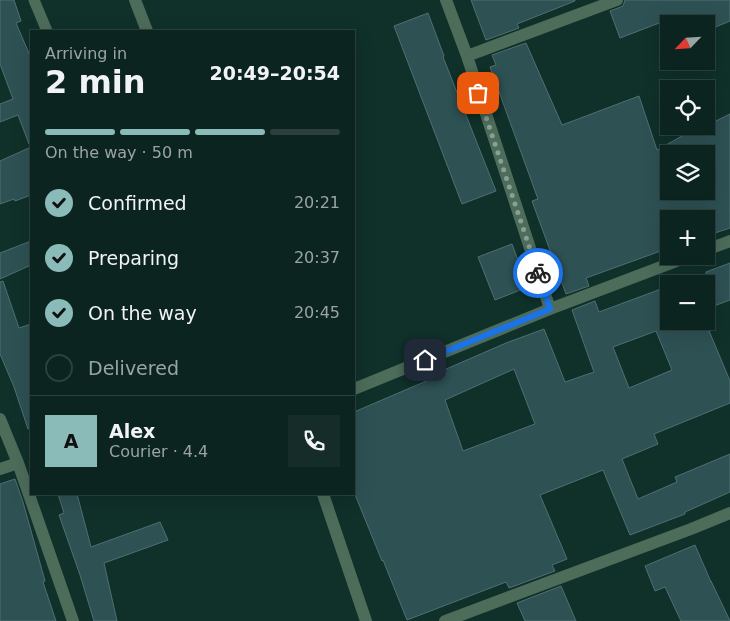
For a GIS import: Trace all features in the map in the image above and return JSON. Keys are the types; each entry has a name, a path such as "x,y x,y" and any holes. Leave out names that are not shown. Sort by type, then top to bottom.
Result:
{"street":[{"path":"135,0 147,30"},
{"path":"446,0 467,56 550,309"},
{"path":"467,56 616,0"},
{"path":"715,247 730,241"},
{"path":"355,389 550,309 666,265"},
{"path":"0,419 18,463 73,621"},
{"path":"0,468 18,463"},
{"path":"323,495 366,621"},
{"path":"445,621 730,513"}],"lane":[{"path":"34,0 47,30"}],"building":[{"path":"0,0 14,0 21,21 16,23 30,56 30,144 18,115 0,122 0,104 13,99 0,64"},
{"path":"471,0 575,1 517,24 519,28 486,40"},
{"path":"625,0 730,0 730,21 715,27 715,15 660,15 660,23 620,38 610,11 623,6"},
{"path":"428,13 443,57 496,191 462,204 394,26"},
{"path":"526,43 562,125 639,96 657,150 660,148 660,200 715,200 715,145 666,145 684,135 715,135 715,122 730,114 730,228 715,233 715,210 660,210 660,251 586,278 589,286 566,294 532,201 538,199 490,67 496,65 492,55"},
{"path":"30,147 30,195 0,204 0,161"},
{"path":"30,241 30,265 0,279 0,253"},
{"path":"512,244 528,287 495,300 478,257"},
{"path":"730,263 730,300 715,306 715,275 706,275 706,272"},
{"path":"3,281 19,328 30,324 30,428 28,429 14,387 0,354 0,282"},
{"path":"660,289 660,330 709,330 730,381 730,403 654,434 658,444 622,459 638,499 677,482 675,477 730,454 730,492 685,512 685,514 630,535 603,470 540,495 567,559 552,565 555,571 509,588 506,582 407,620 355,494 355,412 438,376 437,373 506,343 544,329 565,382 594,372 572,310 595,301 599,312","holes":["656,331 672,370 629,388 613,347","514,369 535,424 463,451 445,400"]},
{"path":"15,479 45,581 43,582 56,621 0,621 0,484"},
{"path":"58,495 77,495 91,547 160,522 168,540 104,563 117,621 94,621 59,515 64,513"},
{"path":"695,545 730,621 681,621 665,587 655,591 645,566"},
{"path":"561,586 576,621 525,621 517,603"}],"way so far":[{"path":"478,93 538,273"}],"route":[{"path":"425,360 550,309 538,273"}]}
